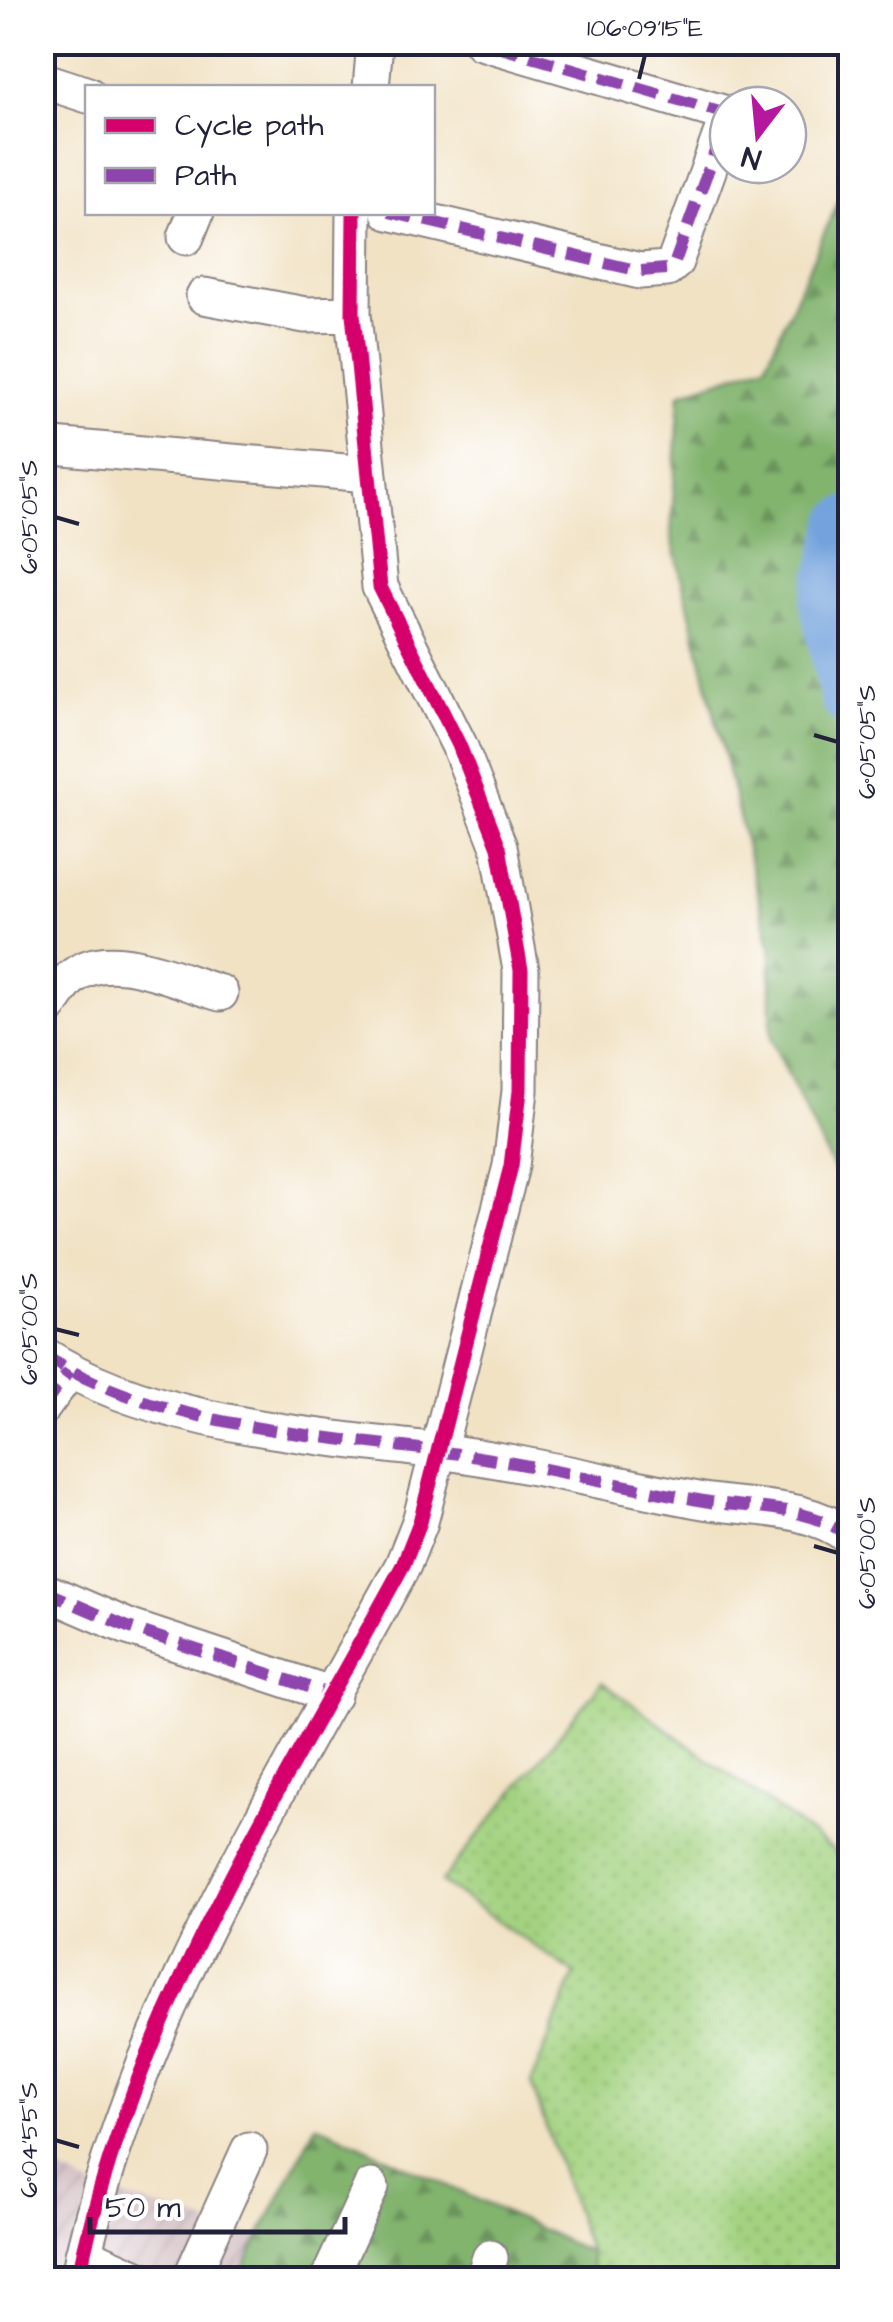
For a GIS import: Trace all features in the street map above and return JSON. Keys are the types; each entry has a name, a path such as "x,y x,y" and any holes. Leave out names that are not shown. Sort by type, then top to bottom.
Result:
{"street":[{"path":"371,85 375,42"},
{"path":"402,215 640,271 668,269 675,262 723,129 723,113 481,42"},
{"path":"42,80 85,94"},
{"path":"142,2280 80,2267 141,2070 173,1996 403,1565 420,1522 511,1166 520,1091 521,970 499,847 459,745 380,587 353,314 354,215"},
{"path":"204,296 282,312 353,314"},
{"path":"42,445 367,474"},
{"path":"42,1016 71,978 90,966 113,963 220,994"},
{"path":"42,1408 56,1362 182,1410 272,1430 438,1451 716,1504 788,1510 823,1520 850,1537"},
{"path":"42,1590 128,1626 333,1695"},
{"path":"190,2280 248,2150"},
{"path":"328,2280 371,2188"}],"shaded area":[{"path":"42,2161 91,2187 258,2238 238,2279 43,2279"}],"green space":[{"path":"850,175 850,1204 771,1039 771,949 671,534 680,393 766,364"},
{"path":"602,1682 850,1862 850,2279 593,2279 589,2252 531,2083 575,1974 441,1882"},
{"path":"316,2124 589,2252 593,2279 238,2280"}],"waterway":[{"path":"850,526 830,604 850,696"}],"marked path":[{"path":"402,215 640,271 667,269 675,262 723,129 723,113 481,42"},
{"path":"42,1354 85,1378 182,1412 285,1432 470,1456 698,1500 796,1513 815,1518 850,1537"},
{"path":"42,1408 69,1371"},
{"path":"42,1590 128,1627 333,1695"}],"cycle path":[{"path":"78,2280 101,2186 133,2093 171,2002 260,1823 403,1565 420,1522 511,1166 520,1091 521,970 499,847 459,745 380,587 353,314 354,215"}]}
